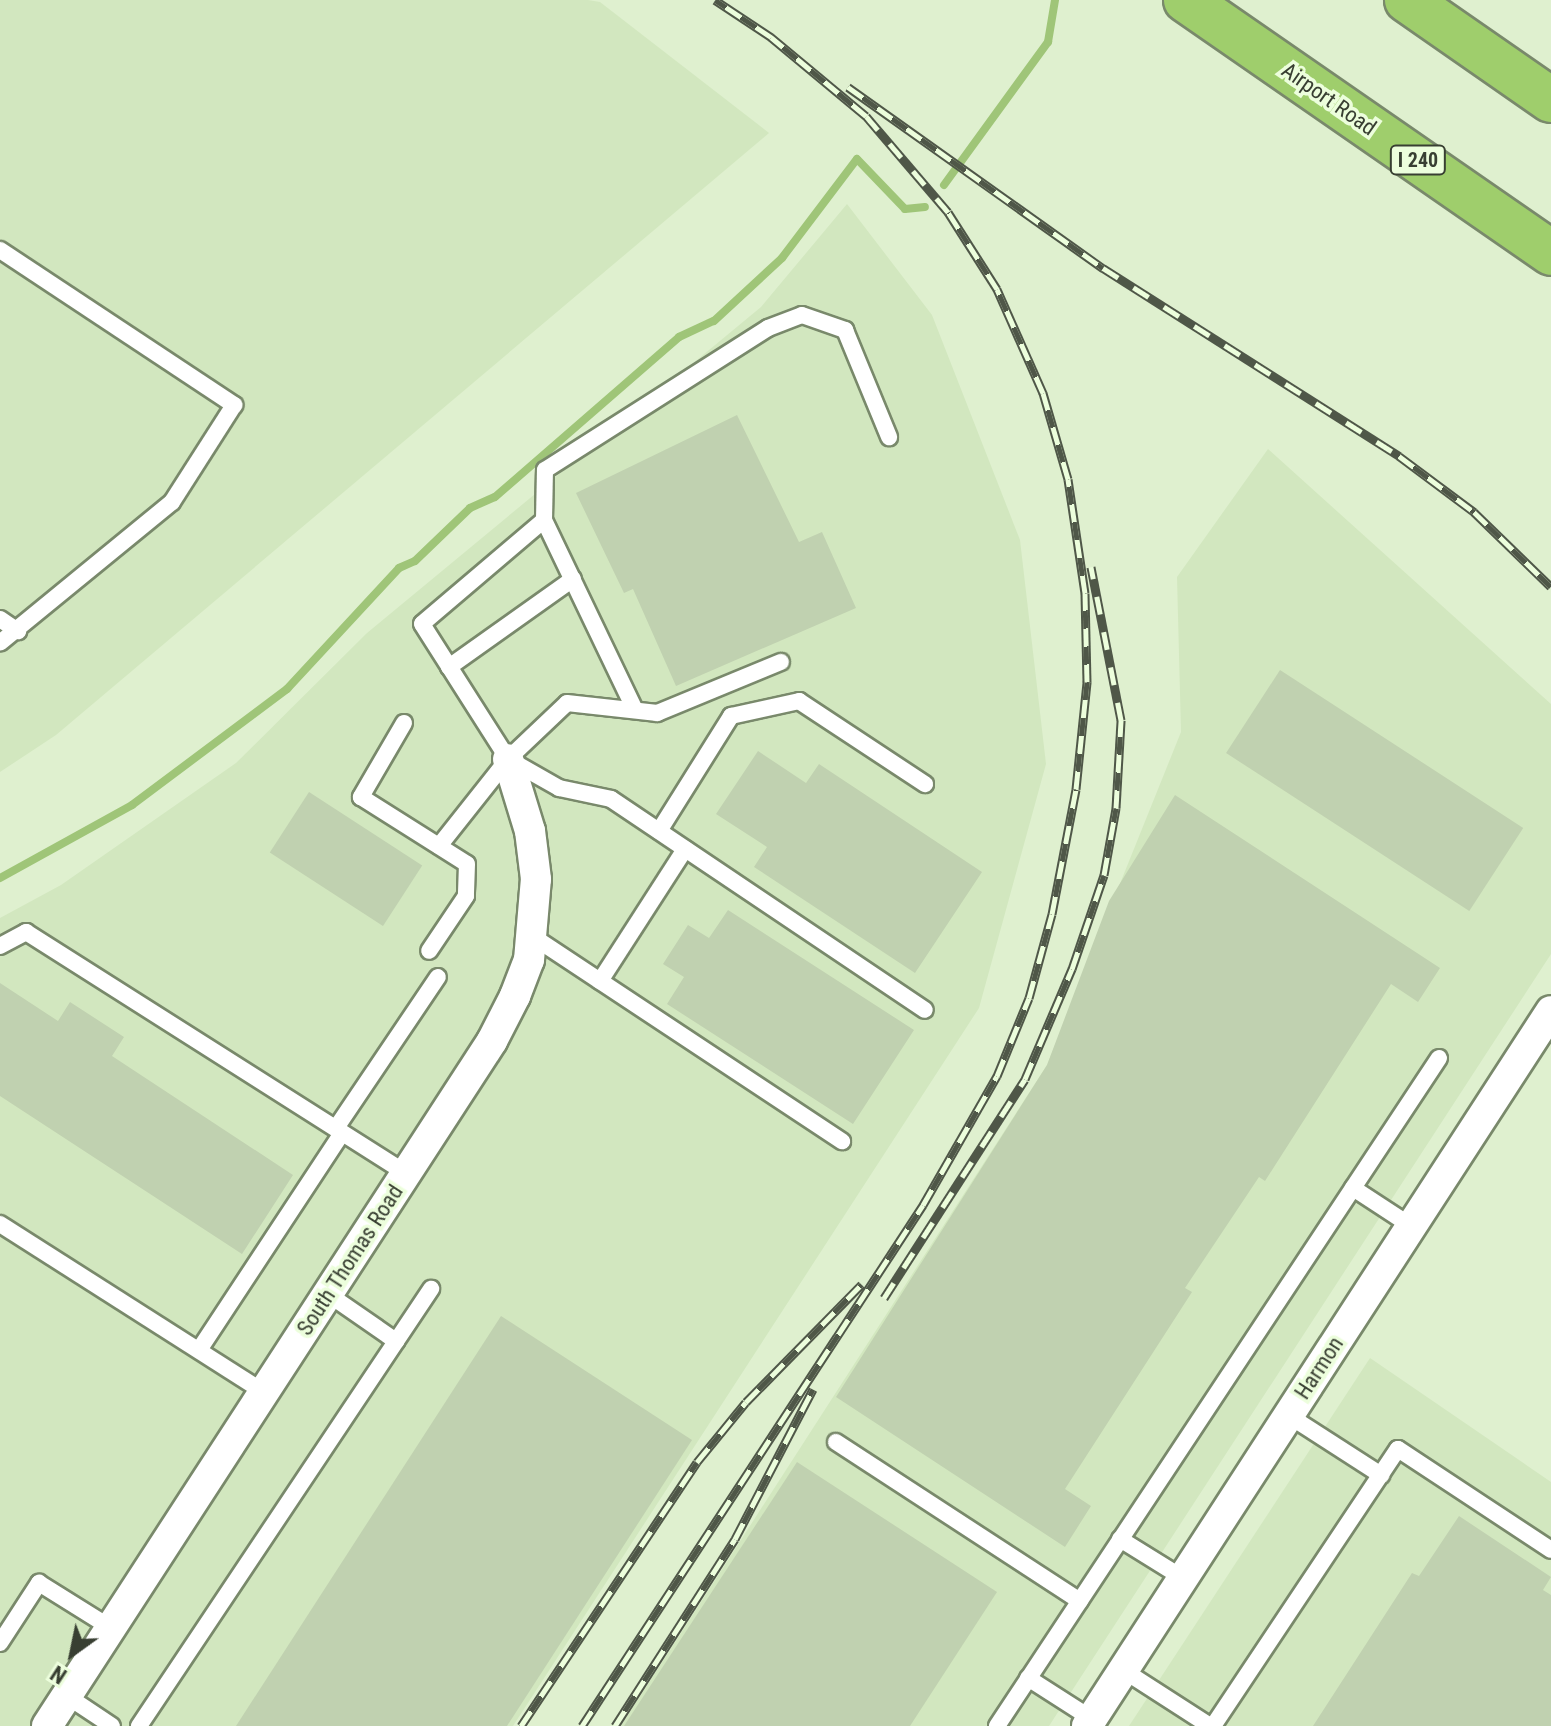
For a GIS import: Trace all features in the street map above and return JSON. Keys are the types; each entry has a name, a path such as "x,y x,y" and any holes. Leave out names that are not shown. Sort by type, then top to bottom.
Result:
{"highway":[{"name":"Airport Road","path":"1186,0 1551,253"},
{"path":"1407,0 1551,100"}],"street":[{"name":"South Thomas Road","path":"47,1726 492,1041 520,984 532,936 536,879 530,831 508,759"},
{"name":"Harmon","path":"1090,1722 1551,1011"}],"lane":[{"path":"0,250 234,405 172,502 0,643"},
{"path":"635,710 544,520 545,470 768,328 802,315 845,330 889,437"},
{"path":"544,520 422,624 508,759 559,788 611,799 925,1010"},
{"path":"449,667 573,579"},
{"path":"0,619 18,631"},
{"path":"439,846 508,759 567,703 657,713 781,662"},
{"path":"659,831 731,716 799,701 925,784"},
{"path":"404,723 361,797 467,864 466,896 429,951"},
{"path":"600,981 685,849"},
{"path":"0,946 26,932 406,1173"},
{"path":"532,936 842,1141"},
{"path":"199,1350 438,977"},
{"path":"997,1726 1439,1058"},
{"path":"1353,1188 1411,1226"},
{"path":"0,1224 264,1392"},
{"path":"139,1726 431,1289"},
{"path":"328,1294 396,1341"},
{"path":"1288,1415 1381,1475"},
{"path":"836,1442 1080,1601"},
{"path":"1123,1670 1212,1726 1398,1449 1551,1550"},
{"path":"1120,1539 1183,1578"},
{"path":"0,1643 39,1583 111,1628"},
{"path":"1028,1678 1090,1722"},
{"path":"67,1696 112,1726"}],"shaded area":[{"path":"0,0 600,2 769,133 56,735 0,772"},
{"path":"847,204 932,315 1020,540 1046,764 979,1008 513,1726 0,1726 0,918 61,885 236,763 367,633 761,307"},
{"path":"1268,449 1551,704 1551,954 1049,1726 621,1726 1047,1065 1181,732 1177,577"},
{"path":"1370,1358 1551,1482 1551,1726 1129,1726"}],"building":[{"path":"737,415 799,542 822,532 856,608 676,686 633,589 624,593 576,493"},
{"path":"1280,670 1523,828 1469,911 1226,753"},
{"path":"758,751 806,783 819,764 982,872 915,973 754,867 767,847 716,814"},
{"path":"309,792 422,866 383,926 270,852"},
{"path":"1175,795 1440,968 1418,1002 1391,984 1265,1181 1259,1177 1185,1288 1192,1292 1065,1489 1091,1506 1065,1547 836,1397 1047,1065 1109,901"},
{"path":"728,910 914,1030 853,1124 667,1004 684,977 663,964 688,925 709,938"},
{"path":"0,983 58,1021 70,1002 124,1037 112,1056 293,1175 242,1254 0,1096"},
{"path":"501,1316 692,1440 507,1726 236,1726"},
{"path":"797,1462 997,1592 910,1726 624,1726"},
{"path":"1459,1516 1551,1577 1543,1590 1551,1595 1551,1726 1313,1726 1412,1573 1419,1576"}],"waterway":[{"path":"944,185 1048,42 1055,0"},
{"path":"0,878 132,805 287,689 399,568 415,561 470,508 495,497 679,337 714,321 782,258 857,159 905,209 925,207"}],"railway":[{"path":"582,1726 923,1205 997,1076 1029,998 1052,914 1076,789 1087,682 1085,593 1068,479 1043,393 997,289 948,212 866,116 771,37 715,0"},
{"path":"848,87 1103,268 1399,456 1474,512 1551,587"},
{"path":"884,1298 1025,1079 1072,969 1104,875 1116,808 1121,720 1091,567"},
{"path":"521,1726 697,1462 746,1402 862,1284"},
{"path":"615,1726 735,1539 813,1389"}]}
